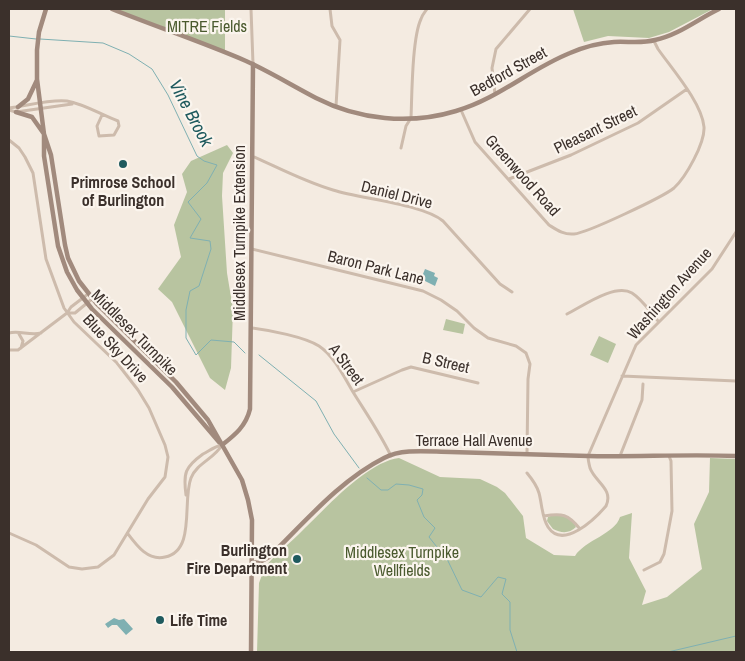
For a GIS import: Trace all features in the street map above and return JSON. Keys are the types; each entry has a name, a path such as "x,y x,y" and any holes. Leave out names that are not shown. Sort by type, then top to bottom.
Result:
{"main road":[{"name":"Middlesex Turnpike","path":"46,9 37,50 37,79 44,134 44,156 58,246 67,272 87,304 172,387 222,445"},
{"name":"Bedford Street","path":"112,9 252,64 336,107 396,120 438,116 461,110 496,95 545,64 578,50 605,43 654,41 680,31 719,9"},
{"name":"Middlesex Turnpike Extension","path":"222,445 241,429 249,415 251,402 252,64"},
{"path":"37,79 28,99 17,109 32,117 44,134"},
{"name":"Middlesex Turnpike","path":"44,134 51,155 66,251 73,270 92,300 176,382 208,420 239,474 248,500 252,520 251,652"},
{"name":"Terrace Hall Avenue","path":"252,562 258,563 269,557 344,483 365,469 391,456 414,452 527,453 588,456 736,456"}],"street":[{"name":"Middlesex Turnpike Extension","path":"251,9 252,64"},
{"path":"330,9 331,24 340,40 336,107"},
{"path":"401,148 406,126 412,118 416,39 420,19 427,9"},
{"path":"496,95 492,68 496,49 530,9"},
{"name":"Greenwood Road","path":"461,110 475,142 550,224 562,233 569,234 593,229 664,195 674,188 682,179 701,145 704,133 700,111 654,41"},
{"name":"Pleasant Street","path":"508,179 563,159 628,128 687,90"},
{"path":"9,109 40,106 58,101 78,104 118,121 119,126 114,135 99,136 98,126 102,115"},
{"name":"Blue Sky Drive","path":"9,140 19,148 33,173 46,259 68,313 74,322 117,363 132,381 149,408 167,450 168,464 165,477 128,534 114,555 103,564 92,568 69,568 36,545 9,533"},
{"name":"Daniel Drive","path":"252,156 325,188 433,214 443,221 500,284 512,292"},
{"name":"Washington Avenue","path":"588,456 636,345 712,269 736,232"},
{"name":"Baron Park Lane","path":"252,249 423,291 457,311 474,328 488,338 521,348 526,353 530,364 527,453"},
{"path":"567,314 602,296 620,290 633,294 659,322"},
{"name":"Blue Sky Drive","path":"18,350 68,313 71,307 88,294"},
{"name":"Blue Sky Drive","path":"68,313 75,313 92,300"},
{"name":"A Street","path":"252,328 319,346 332,358 391,456"},
{"path":"9,333 16,332 30,335 44,332"},
{"path":"9,350 18,350 22,346 22,336 16,332"},
{"name":"B Street","path":"353,392 411,367 478,383"},
{"path":"622,376 736,381"},
{"path":"620,456 642,400 644,384"},
{"path":"186,500 184,481 187,468 213,448 222,445"},
{"path":"128,534 139,548 150,556 163,558 172,554 180,547 184,538 186,500 194,471 219,450 222,445"},
{"path":"528,473 538,491 548,528 557,534 573,534 603,510 608,502 608,494 590,468 588,456"},
{"path":"644,570 660,562 664,554 672,511 671,461 669,456"},
{"path":"544,516 563,514 572,519 580,528"}],"green space":[{"name":"MITRE Fields","path":"112,9 225,9 225,53"},
{"path":"573,9 711,10 669,32 649,38 608,36 584,42"},
{"path":"227,145 233,153 223,173 222,196 227,273 233,309 231,368 225,390 210,378 172,302 158,289 181,257 174,225 187,192 182,174 191,161"},
{"path":"446,319 465,324 463,334 443,330"},
{"path":"599,336 616,344 608,363 590,355"},
{"name":"Middlesex Turnpike Wellfields","path":"399,458 440,477 480,479 497,487 505,493 523,516 526,538 554,555 575,556 580,550 612,528 620,517 632,513 629,558 646,591 642,605 667,597 702,569 694,524 709,492 710,458 736,459 736,652 257,652 259,583 265,567 332,501 359,478 386,461"},
{"path":"553,515 567,517 576,527 571,531 565,532 553,529 547,521 548,517"}],"water":[{"path":"425,269 435,273 434,276 438,278 435,286 421,279"},
{"path":"114,618 124,619 133,629 126,635 117,625 112,625 108,628 105,624"}],"waterway":[{"name":"Vine Brook","path":"9,36 36,39"},
{"name":"Vine Brook","path":"40,39 103,43 129,54 152,69 168,95 197,156 204,161 217,165 207,183 188,202 201,219 190,238 210,241 211,249 199,286 190,291 186,310 186,338 196,355 211,340 234,342 245,353"},
{"name":"Vine Brook","path":"259,355 316,401 334,434 359,468"},
{"name":"Vine Brook","path":"367,478 381,490 388,490 396,484 423,489 422,495 417,500 424,517 435,528 429,537 448,561 462,590 481,597 498,577 506,579 502,594 510,602 510,630 517,652"},
{"path":"668,652 736,636"}],"place":[{"name":"Primrose School of Burlington","path":"123,164"},
{"name":"Burlington Fire Department","path":"297,559"},
{"name":"Life Time","path":"160,620"}]}
